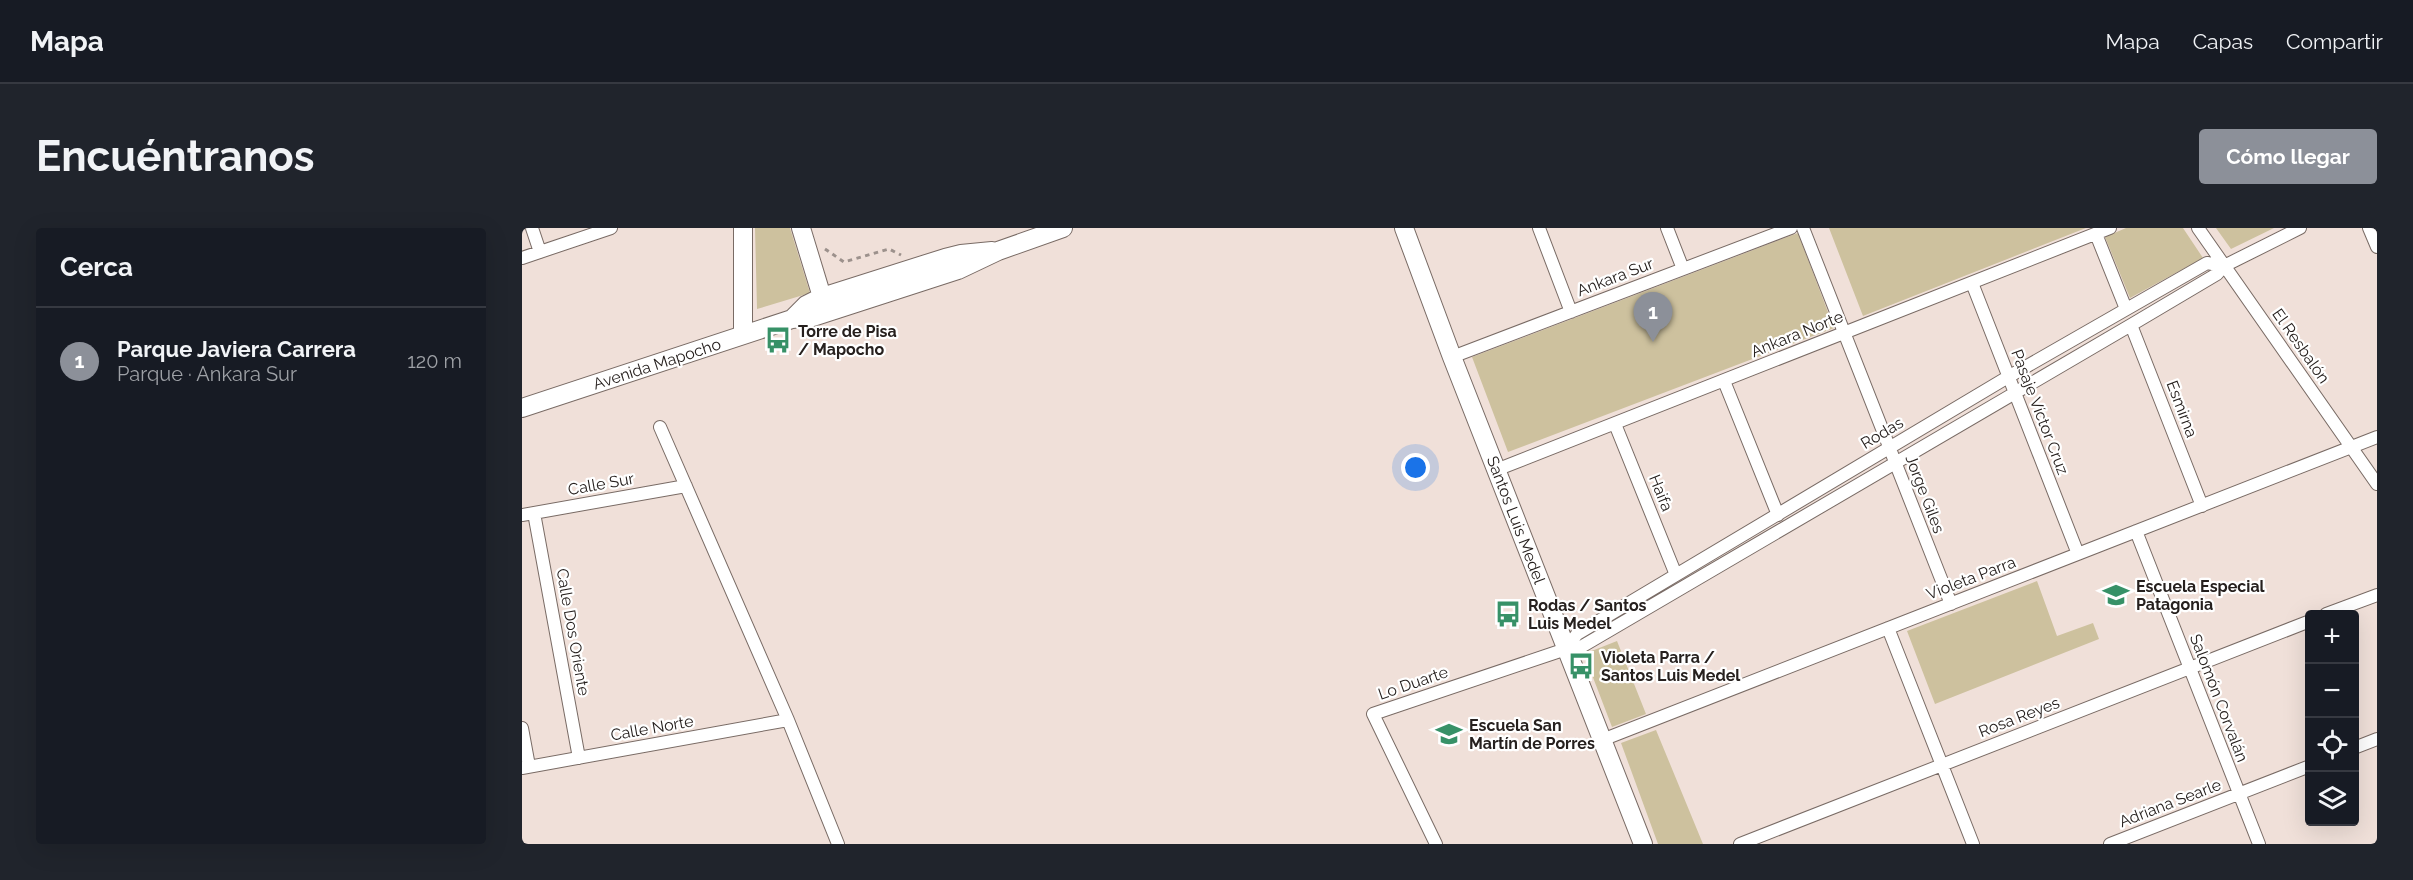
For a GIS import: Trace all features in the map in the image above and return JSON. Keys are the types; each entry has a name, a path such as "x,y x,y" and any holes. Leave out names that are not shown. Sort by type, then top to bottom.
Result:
{"main road":[{"path":"742,335 743,228"},
{"path":"801,228 822,297"},
{"name":"Avenida Mapocho","path":"522,408 792,319 806,319 830,312 958,270 998,251 1063,228"},
{"name":"Santos Luis Medel","path":"1404,228 1496,471 1643,844"},
{"name":"Avenida Mapocho","path":"792,319 806,305 822,297 961,254 998,251"}],"street":[{"path":"532,228 540,252"},
{"path":"522,258 611,228"},
{"path":"1539,228 1571,312"},
{"path":"1667,228 1683,269"},
{"name":"Ankara Sur","path":"1452,357 1791,228"},
{"name":"Jorge Giles","path":"1803,228 1951,604"},
{"name":"Ankara Norte","path":"1496,471 2110,228"},
{"name":"El Resbalón","path":"2198,228 2377,484"},
{"name":"Rodas","path":"1568,652 2132,325 2217,273 2224,266 2300,228"},
{"path":"2369,228 2377,247"},
{"path":"2096,234 2126,309"},
{"name":"Rodas","path":"1568,652 1577,634 2008,377 2207,263 2224,266"},
{"name":"Pasaje Víctor Cruz","path":"1971,283 2078,554"},
{"name":"Esmirna","path":"2132,325 2202,506"},
{"path":"1724,381 1778,514"},
{"name":"Haifa","path":"1615,423 1676,575"},
{"path":"660,427 788,720 838,844"},
{"name":"Violeta Parra","path":"1602,740 2377,437"},
{"name":"Calle Sur","path":"528,514 686,486"},
{"name":"Calle Dos Oriente","path":"528,514 579,758"},
{"name":"Salomón Corvalán","path":"2136,531 2259,844"},
{"path":"2339,610 2377,595"},
{"name":"Rosa Reyes","path":"1740,844 2305,623"},
{"path":"1888,628 1973,844"},
{"name":"Lo Duarte","path":"1436,844 1373,714 1568,652"},
{"name":"Calle Norte","path":"525,767 788,720"},
{"path":"522,728 525,767"},
{"path":"2359,746 2377,739"},
{"name":"Adriana Searle","path":"2116,843 2305,768"}],"path":[{"path":"819,244 844,262 889,249 896,251 915,267"}],"shaded area":[{"path":"755,228 790,228 810,293 757,309"},
{"path":"1829,228 2086,228 1863,316"},
{"path":"2126,228 2183,228 2203,258 2130,298 2105,237"},
{"path":"2216,228 2274,228 2231,249"},
{"path":"1798,233 1834,328 1508,452 1472,357"},
{"path":"2037,581 2057,636 2093,623 2099,639 1935,704 1907,631"},
{"path":"1617,641 1646,714 1612,727 1584,654"},
{"path":"1656,730 1703,844 1658,844 1621,743"}],"place":[{"name":"Torre de Pisa / Mapocho","path":"778,340"},
{"name":"Parque Javiera Carrera","path":"1653,342"},
{"name":"Escuela Especial Patagonia","path":"2116,595"},
{"name":"Rodas / Santos Luis Medel","path":"1508,614"},
{"name":"Violeta Parra / Santos Luis Medel","path":"1581,666"},
{"name":"Escuela San Martín de Porres","path":"1449,734"}]}
